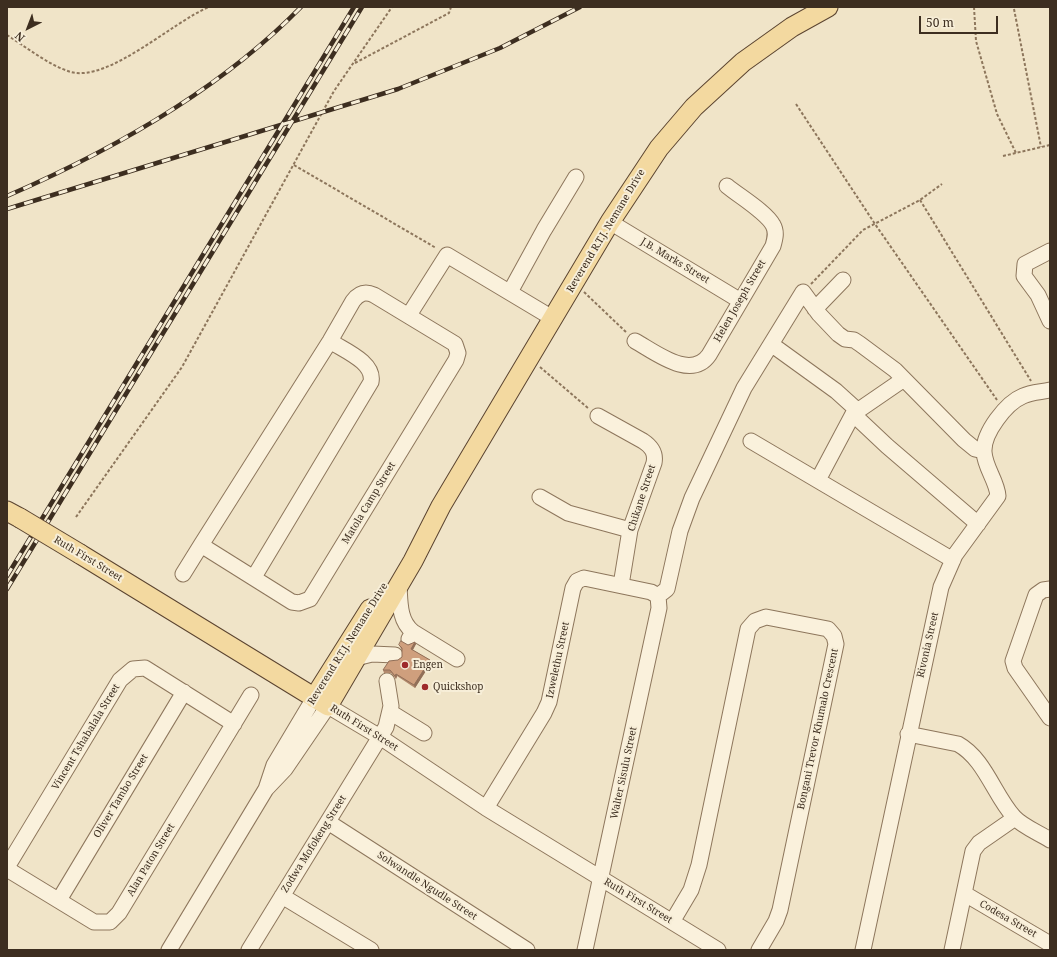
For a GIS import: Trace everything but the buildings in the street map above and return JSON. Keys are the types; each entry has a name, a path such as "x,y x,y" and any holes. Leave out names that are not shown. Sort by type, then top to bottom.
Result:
{"main road":[{"name":"Reverend R.T.J. Nemane Drive","path":"321,702 356,658 399,585 441,506 529,358 554,319 574,282 610,222 659,148 694,107 724,78 758,50 792,26 828,7"},
{"name":"Reverend R.T.J. Nemane Drive","path":"321,702 403,558 441,506"},
{"name":"Ruth First Street","path":"14,514 321,702"}],"street":[{"path":"510,292 544,230 576,177"},
{"name":"Helen Joseph Street","path":"635,341 673,362 688,366 701,364 709,355 739,300 773,246 775,231 772,223 766,216 727,186"},
{"name":"J.B. Marks Street","path":"610,222 739,300"},
{"path":"1050,251 1026,264 1024,276 1038,295 1050,321"},
{"path":"183,574 330,341 353,301 361,294 374,295 409,315 447,255 554,319"},
{"path":"815,309 843,280"},
{"path":"658,596 667,589 680,531 692,498 744,388 803,292 815,309 841,337 860,344 904,379 964,440 976,449 984,451 988,434 1004,409 1023,396 1044,392"},
{"name":"Matola Camp Street","path":"201,545 292,602 304,602 314,595 456,360 458,353 455,344 409,315"},
{"path":"254,578 371,382 372,374 367,366 330,341"},
{"path":"771,344 836,391 886,446 978,524"},
{"path":"818,480 855,412 904,379"},
{"name":"Chikane Street","path":"598,416 643,441 649,445 653,452 654,464 630,530 621,586"},
{"path":"752,441 953,560"},
{"name":"Rivonia Street","path":"863,950 908,734 941,587 953,560 998,496 984,451"},
{"path":"540,497 568,513 630,530"},
{"name":"Izwelethu Street","path":"486,808 549,702 574,585 577,581 584,578 651,592 658,596"},
{"path":"399,585 402,617 411,636 457,659"},
{"path":"1050,589 1043,590 1036,595 1013,661 1015,668 1050,718"},
{"name":"Walter Sisulu Street","path":"585,950 659,608 658,596"},
{"name":"Bongani Trevor Khumalo Crescent","path":"672,922 691,890 699,865 748,629 757,619 766,617 828,629 834,636 836,644 780,910 776,921 759,950"},
{"path":"356,658 372,654 395,655"},
{"name":"Vincent Tshabalala Street","path":"7,868 125,674 133,669 145,668 234,724"},
{"path":"387,681 390,712 424,733"},
{"name":"Oliver Tambo Street","path":"59,900 184,692"},
{"name":"Alan Paton Street","path":"7,868 94,922 108,923 114,919 251,695"},
{"name":"Ruth First Street","path":"321,702 380,738 486,808 718,950"},
{"name":"Reverend R.T.J. Nemane Drive","path":"169,950 266,789 274,765 321,702"},
{"name":"Zodwa Mofokeng Street","path":"249,950 380,738 386,727 390,712"},
{"path":"908,734 958,744 963,747 976,761 1014,818 1050,840"},
{"path":"952,950 973,851 980,843 1014,818"},
{"name":"Solwandle Ngudle Street","path":"328,822 527,950"},
{"name":"Codesa Street","path":"965,894 1050,944"},
{"path":"282,896 371,950"}],"path":[{"path":"7,35 65,70 78,73 91,73 116,63 178,23 209,7"},
{"path":"76,517 182,367 334,91 392,7"},
{"path":"353,64 449,13 451,7"},
{"path":"974,7 976,41 997,114 1016,153"},
{"path":"1014,9 1041,147"},
{"path":"796,104 875,224 1004,409"},
{"path":"1003,156 1050,145"},
{"path":"294,166 447,255"},
{"path":"803,292 863,230 920,200 942,184"},
{"path":"920,200 1044,392"},
{"path":"574,282 635,341"},
{"path":"529,358 598,416"}],"railway":[{"path":"7,196 86,159 163,115 236,65 270,37 301,7"},
{"path":"7,576 354,7"},
{"path":"7,589 362,7"},
{"path":"7,209 398,89 500,48 580,7"}],"place":[{"name":"Engen","path":"405,665"},
{"name":"Quickshop","path":"425,687"}]}
